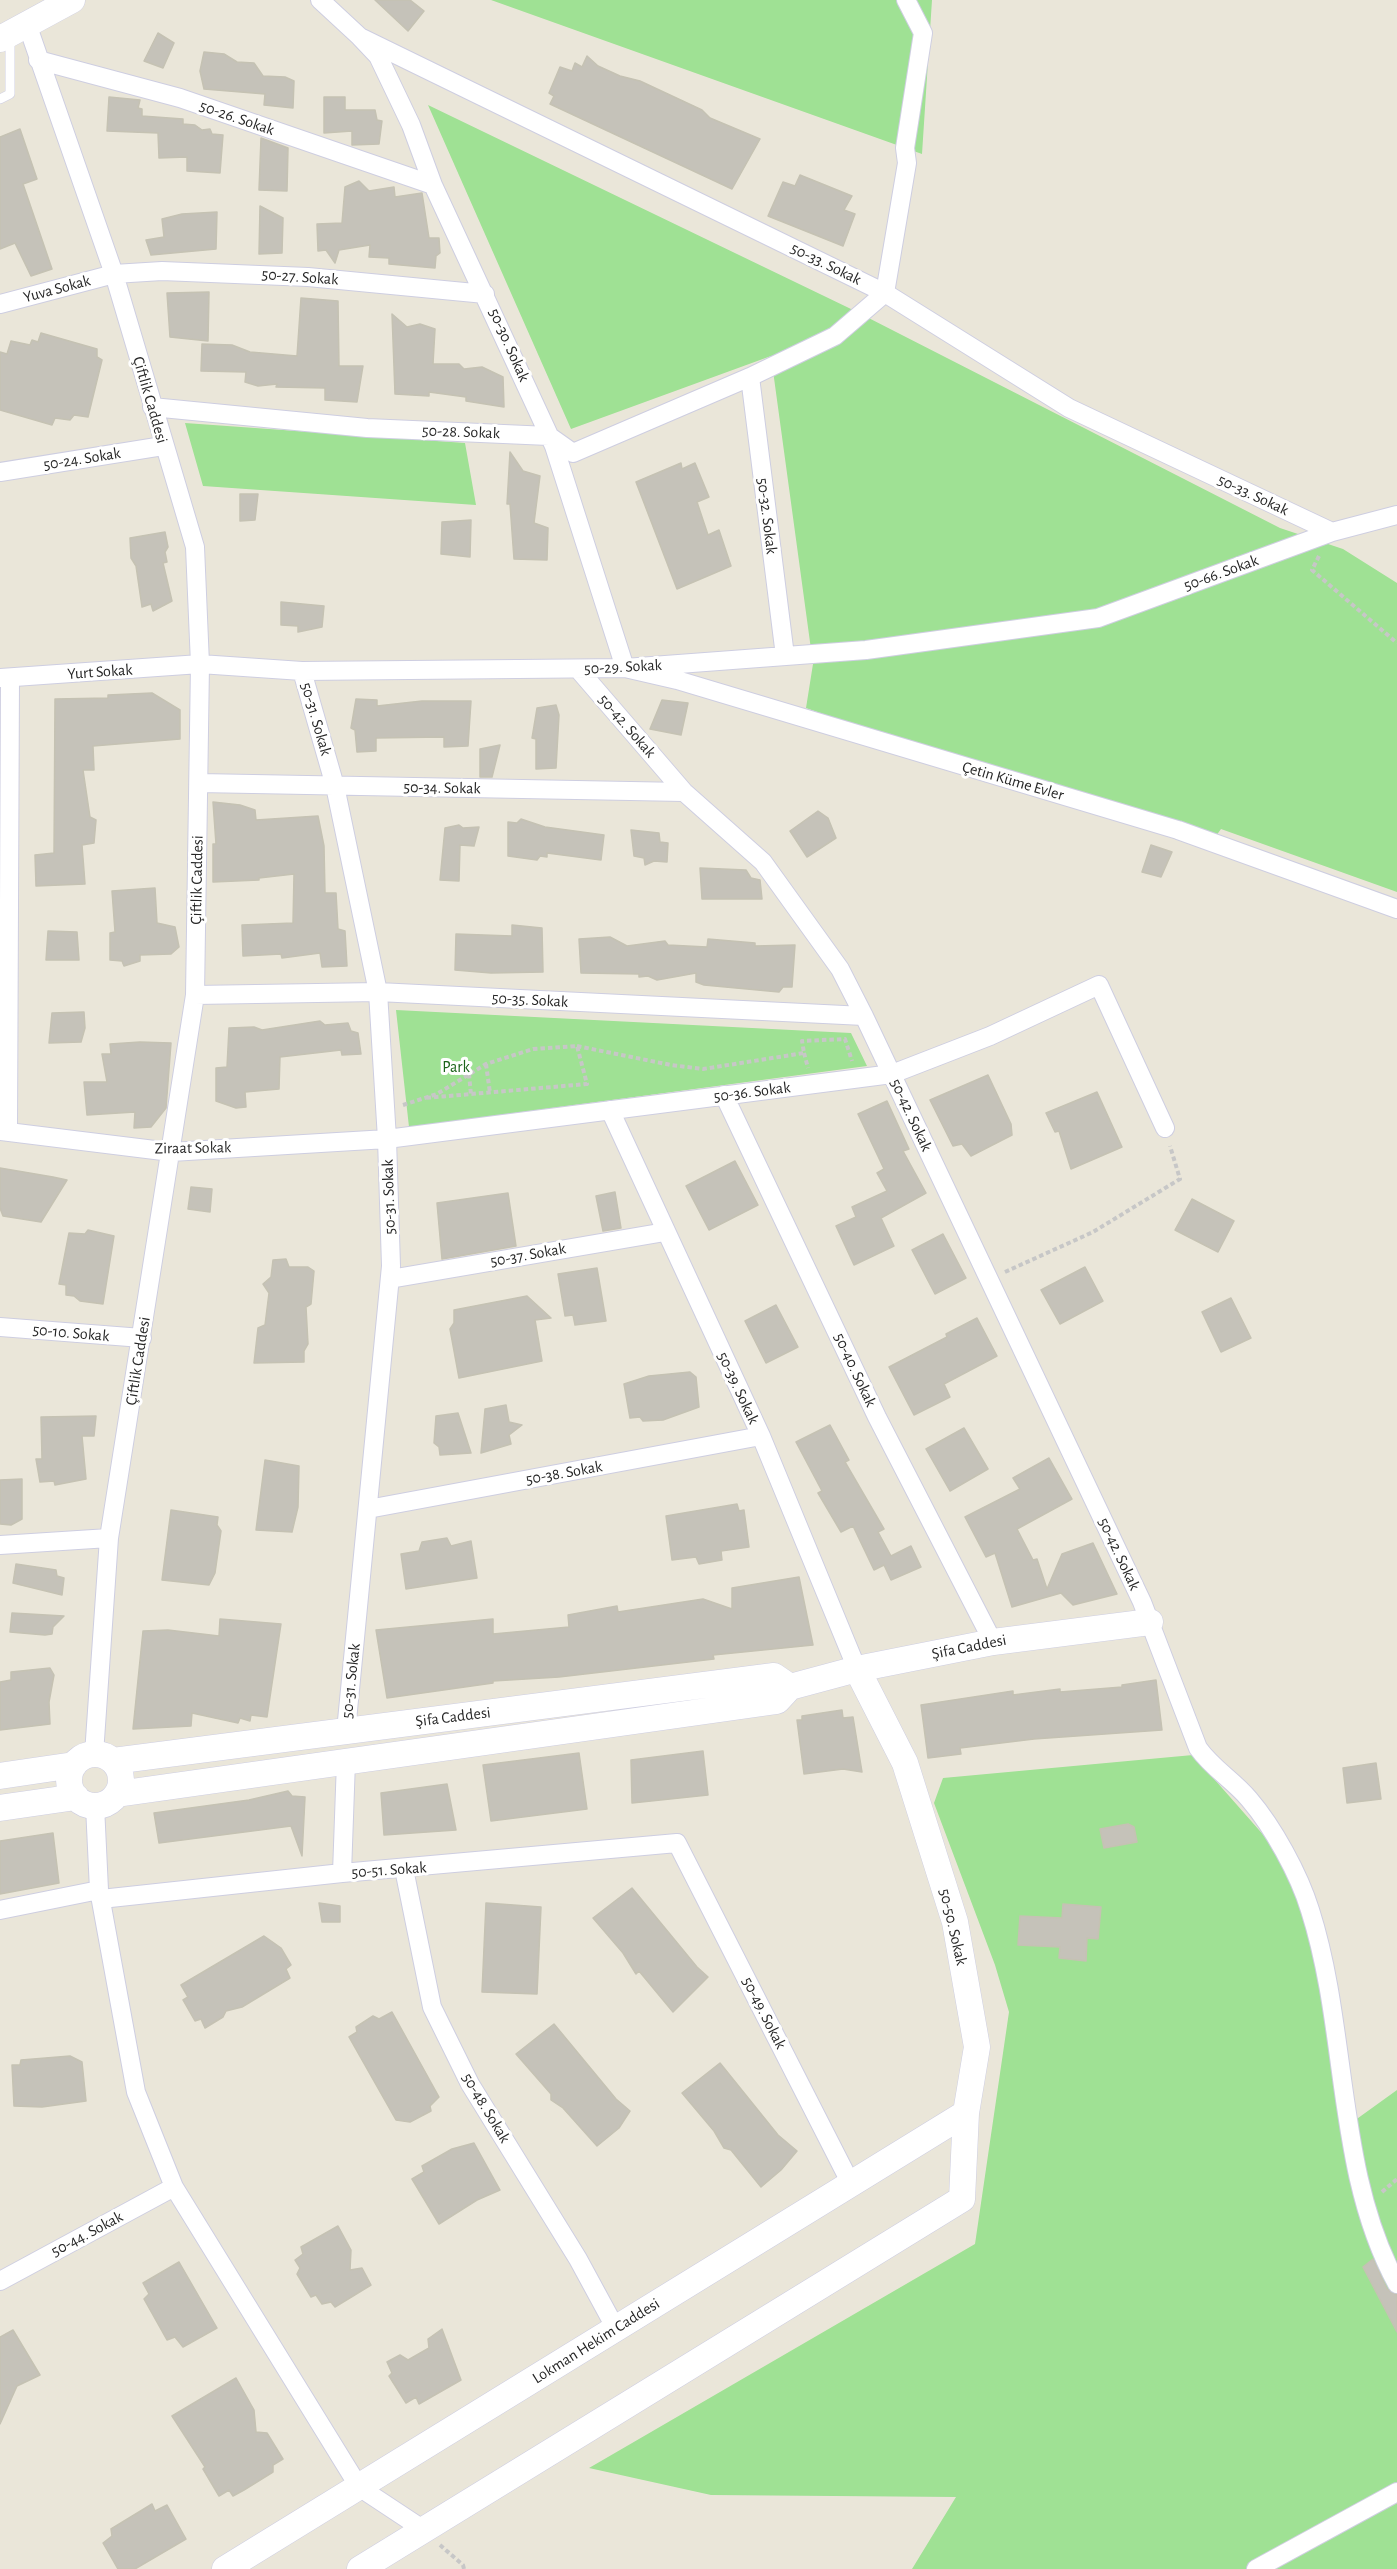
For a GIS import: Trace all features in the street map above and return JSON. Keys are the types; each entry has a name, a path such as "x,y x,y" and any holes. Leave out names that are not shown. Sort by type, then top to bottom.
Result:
{"street":[{"path":"12,32 72,0"},
{"name":"50-33. Sokak","path":"320,0 360,37 885,293 1069,408 1332,532"},
{"path":"549,436 573,453 750,376 835,336 885,293 907,163 905,148 924,33 906,0"},
{"name":"Çiftlik Caddesi","path":"12,32 38,60 114,274 163,446 195,547 200,664 195,994 109,1538 94,1760"},
{"name":"50-30. Sokak","path":"360,37 378,56 411,125 433,184 549,436 625,668"},
{"name":"50-26. Sokak","path":"38,60 180,98 433,184"},
{"name":"50-27. Sokak","path":"114,274 162,271 308,277 485,294"},
{"name":"Yuva Sokak","path":"0,304 114,274"},
{"name":"50-32. Sokak","path":"750,376 785,656"},
{"name":"50-28. Sokak","path":"152,407 367,428 549,436"},
{"name":"50-24. Sokak","path":"0,472 163,446"},
{"name":"50-66. Sokak","path":"1044,625 1098,618 1332,532 1397,515"},
{"name":"50-29. Sokak","path":"200,664 302,671 625,668 866,650 1044,625"},
{"name":"Yurt Sokak","path":"5,678 200,664"},
{"name":"Çetin Küme Evler","path":"625,668 677,680 1178,830 1397,909"},
{"name":"50-42. Sokak","path":"578,669 684,792 763,862 840,969 864,1016 1150,1622 1198,1748 1211,1766 1248,1797 1265,1819 1310,1908 1324,1966 1361,2185 1381,2255 1397,2284"},
{"name":"50-31. Sokak","path":"302,671 335,786 378,992 386,1111 390,1278 346,1731"},
{"path":"4,1132 5,678"},
{"name":"50-34. Sokak","path":"199,783 684,792"},
{"name":"50-36. Sokak","path":"387,1139 892,1074 990,1036 1099,985 1165,1128"},
{"name":"50-35. Sokak","path":"195,994 378,992 864,1016"},
{"name":"50-40. Sokak","path":"724,1095 877,1417 993,1642"},
{"name":"50-39. Sokak","path":"610,1110 761,1436 857,1670"},
{"name":"Ziraat Sokak","path":"4,1132 171,1152 387,1139"},
{"name":"50-37. Sokak","path":"390,1278 665,1232"},
{"name":"50-10. Sokak","path":"0,1327 142,1338"},
{"name":"50-38. Sokak","path":"368,1509 761,1436"},
{"path":"0,1545 109,1538"},
{"name":"Şifa Caddesi","path":"0,1808 96,1799 346,1761 777,1701 790,1687 857,1670 993,1642 1150,1622"},
{"name":"50-50. Sokak","path":"424,2530 962,2199 966,2113 977,2047 955,1922 905,1763 857,1670"},
{"name":"Şifa Caddesi","path":"0,1776 94,1760 346,1731 774,1676 790,1687"},
{"path":"96,1799 69,1782 94,1760 121,1775 96,1799 100,1894 136,2092 174,2187 359,2487 424,2530 360,2569"},
{"path":"342,1873 346,1761"},
{"name":"50-51. Sokak","path":"0,1910 100,1894 404,1869 677,1843"},
{"name":"50-49. Sokak","path":"677,1843 851,2184"},
{"name":"50-48. Sokak","path":"404,1869 432,2007 470,2084 578,2259 616,2329"},
{"name":"Lokman Hekim Caddesi","path":"225,2569 966,2113"},
{"name":"50-44. Sokak","path":"0,2281 174,2187"},
{"path":"1256,2569 1397,2492"}],"lane":[{"path":"0,99 10,94 12,32"}],"path":[{"path":"1332,532 1312,570 1397,643"},
{"path":"819,1067 808,1068 802,1041 845,1039 853,1062 842,1064"},
{"path":"386,1111 437,1094 486,1064 533,1049 577,1046 671,1065 704,1069 804,1053"},
{"path":"425,1098 587,1084 577,1046"},
{"path":"486,1064 490,1093"},
{"path":"469,1074 471,1095"},
{"path":"987,1280 1094,1232 1180,1179 1165,1128"},
{"path":"424,2530 463,2565 464,2569"}],"green space":[{"path":"491,0 932,0 922,154"},
{"path":"428,105 851,309 1280,528 1343,549 1397,583 1397,892 1221,829 1206,850 806,708 813,664 771,356 571,429"},
{"path":"185,423 465,443 476,505 203,486"},
{"name":"Park","path":"396,1010 851,1033 867,1066 409,1127"},
{"path":"1193,1755 1274,1847 1307,1914 1347,2126 1397,2090 1397,2569 912,2569 956,2497 711,2495 589,2468 975,2244 1009,2012 995,1965 934,1803 943,1778"}],"building":[{"path":"375,0 410,0 424,11 408,31"},
{"path":"158,33 174,43 163,68 144,61"},
{"path":"204,52 224,54 237,62 254,63 263,76 285,77 294,81 293,108 264,105 265,94 204,89 200,71"},
{"path":"587,56 598,66 620,76 640,81 702,110 710,118 760,139 732,189 550,104 554,96 549,93 560,67 572,71 575,63 582,67"},
{"path":"109,97 140,100 138,108 142,109 142,116 183,119 183,124 195,125 202,130 210,129 212,134 223,135 220,173 187,171 187,157 159,158 158,133 107,131"},
{"path":"324,97 345,97 345,110 375,110 377,120 382,121 379,144 352,145 352,131 324,133"},
{"path":"20,129 37,179 23,184 52,269 31,276 15,243 0,249 0,137"},
{"path":"261,138 288,148 287,191 259,190"},
{"path":"800,175 852,196 844,210 855,214 843,246 768,216 783,182 795,186"},
{"path":"359,181 369,191 394,187 395,197 422,193 429,238 439,238 440,253 436,256 435,268 389,264 389,258 369,257 370,245 339,250 335,263 326,250 318,251 317,224 342,223 345,187"},
{"path":"260,206 283,218 282,253 259,254"},
{"path":"217,212 216,249 151,255 146,240 164,237 162,219 182,214"},
{"path":"209,292 208,341 170,337 167,293"},
{"path":"301,298 338,301 339,366 363,366 357,402 325,400 325,388 276,387 277,384 258,386 245,382 246,372 201,371 202,344 232,345 250,352 297,356"},
{"path":"392,314 407,327 420,324 435,329 433,364 459,364 464,369 482,367 503,377 504,407 466,401 466,397 429,392 429,396 395,394"},
{"path":"41,333 97,349 97,357 102,360 88,417 74,415 70,420 55,418 52,425 0,410 0,352 7,354 11,341 30,345 32,340 38,342"},
{"path":"510,452 523,471 540,476 534,523 548,528 547,560 514,559 510,504 507,504"},
{"path":"681,463 682,469 695,463 709,497 697,502 708,535 719,530 731,566 677,589 636,482"},
{"path":"240,494 258,494 255,520 240,521"},
{"path":"471,520 470,557 441,554 442,522"},
{"path":"165,532 168,547 165,552 167,562 163,563 172,601 153,611 151,604 142,607 136,566 131,558 130,538"},
{"path":"281,602 324,606 322,627 298,632 298,626 281,625"},
{"path":"152,693 180,710 180,739 93,746 94,770 83,770 90,817 96,820 94,843 82,845 85,884 36,886 35,855 54,853 55,699 108,698 108,695"},
{"path":"356,699 377,700 377,706 422,701 471,701 468,746 444,747 444,737 376,738 376,751 357,752 355,730 351,728"},
{"path":"662,700 688,703 681,735 650,729"},
{"path":"556,705 559,715 556,768 536,769 536,739 532,738 537,708"},
{"path":"500,745 492,777 480,777 480,749"},
{"path":"213,802 240,805 255,810 256,820 318,816 324,846 325,893 336,893 338,929 345,931 347,966 322,967 320,953 282,958 281,954 243,956 242,925 293,923 294,874 259,878 259,880 213,882 213,844 216,844"},
{"path":"818,811 828,818 836,838 807,857 790,831"},
{"path":"521,819 545,827 604,835 601,860 547,853 547,857 540,856 537,860 508,856 508,822 517,823"},
{"path":"459,825 463,828 479,827 474,846 460,845 459,881 440,880 445,828"},
{"path":"631,830 659,833 660,842 668,843 667,862 654,861 645,865 644,858 634,856"},
{"path":"1151,845 1172,852 1161,877 1142,872"},
{"path":"700,868 746,870 751,878 760,880 762,899 702,899"},
{"path":"155,888 157,923 175,927 179,947 171,954 140,955 140,961 124,966 122,961 110,960 110,933 115,932 112,891"},
{"path":"512,925 542,928 543,972 491,973 455,970 456,934 512,936"},
{"path":"48,931 77,932 79,960 46,960"},
{"path":"610,937 627,946 665,941 668,945 707,947 708,939 755,943 755,946 795,945 792,987 783,987 779,992 704,985 696,982 696,973 657,980 648,976 639,977 639,974 581,973 579,939"},
{"path":"84,1012 85,1028 81,1042 49,1043 52,1013"},
{"path":"320,1021 325,1025 348,1023 351,1031 358,1033 361,1054 342,1055 341,1050 280,1057 279,1089 245,1092 246,1107 236,1108 216,1101 216,1068 227,1067 229,1028 254,1027 262,1030"},
{"path":"171,1043 166,1108 151,1127 134,1128 135,1112 87,1115 84,1082 107,1082 102,1054 111,1054 110,1044"},
{"path":"988,1075 1011,1124 1012,1135 971,1156 962,1144 953,1146 930,1100"},
{"path":"1097,1092 1122,1147 1071,1169 1059,1131 1055,1132 1046,1113"},
{"path":"887,1101 909,1149 903,1151 926,1193 881,1218 894,1246 854,1265 836,1226 856,1217 852,1207 887,1191 877,1173 884,1169 858,1114"},
{"path":"735,1161 758,1205 709,1230 686,1186"},
{"path":"0,1168 67,1180 41,1222 3,1216 0,1208"},
{"path":"191,1187 212,1189 210,1212 188,1209"},
{"path":"615,1192 621,1228 603,1231 596,1196"},
{"path":"508,1193 516,1246 442,1259 437,1203"},
{"path":"1192,1199 1234,1221 1218,1252 1175,1230"},
{"path":"88,1230 114,1236 103,1304 80,1301 74,1296 66,1295 66,1285 59,1284 69,1233 85,1234"},
{"path":"943,1234 966,1278 935,1294 912,1250"},
{"path":"286,1259 289,1267 308,1267 314,1271 311,1304 306,1307 308,1344 304,1351 304,1362 254,1363 258,1328 265,1325 269,1293 263,1284 271,1277 273,1260"},
{"path":"1085,1267 1103,1301 1060,1324 1041,1290"},
{"path":"597,1268 606,1321 575,1325 573,1315 565,1316 558,1274"},
{"path":"527,1296 551,1318 535,1320 542,1361 459,1378 450,1329 454,1323 454,1310"},
{"path":"1231,1298 1251,1338 1221,1352 1202,1312"},
{"path":"776,1305 798,1347 766,1363 745,1321"},
{"path":"977,1318 997,1356 944,1384 950,1397 914,1415 889,1367 947,1337 946,1334"},
{"path":"690,1372 696,1377 699,1407 663,1420 643,1421 640,1417 630,1418 624,1384 649,1376"},
{"path":"506,1405 509,1422 522,1425 509,1435 511,1444 481,1453 485,1409"},
{"path":"458,1413 471,1453 440,1455 439,1447 434,1443 436,1416"},
{"path":"96,1416 94,1436 82,1436 86,1479 55,1485 54,1481 40,1482 36,1459 42,1459 41,1417"},
{"path":"830,1425 849,1460 845,1462 884,1529 878,1532 891,1556 911,1546 921,1567 891,1580 884,1565 874,1570 853,1526 841,1532 818,1493 822,1491 796,1442"},
{"path":"964,1428 988,1469 950,1491 926,1449"},
{"path":"1049,1458 1072,1499 1017,1529 1033,1560 1037,1559 1047,1589 1062,1554 1093,1543 1117,1594 1073,1605 1061,1593 1012,1607 995,1553 986,1557 965,1517 1020,1489 1013,1478"},
{"path":"265,1460 299,1466 298,1507 292,1532 256,1530"},
{"path":"22,1479 22,1519 11,1525 0,1524 0,1480"},
{"path":"737,1504 739,1511 744,1510 749,1547 721,1551 722,1560 699,1564 696,1557 672,1560 666,1516"},
{"path":"171,1510 218,1517 217,1525 221,1531 215,1573 209,1585 162,1580"},
{"path":"447,1538 451,1546 471,1541 477,1578 406,1589 401,1554 419,1551 422,1542"},
{"path":"16,1564 56,1570 57,1576 64,1578 62,1595 13,1583"},
{"path":"799,1577 813,1645 713,1655 714,1659 559,1677 493,1681 493,1683 387,1698 376,1630 493,1619 493,1634 569,1627 568,1615 617,1606 618,1612 703,1599 732,1609 732,1588"},
{"path":"12,1613 64,1616 53,1627 52,1634 45,1635 10,1632"},
{"path":"220,1619 281,1624 267,1717 251,1715 250,1721 240,1718 238,1723 192,1713 191,1726 133,1729 143,1631 168,1630 219,1636"},
{"path":"50,1668 54,1675 49,1702 50,1724 0,1730 0,1682 11,1680 11,1672"},
{"path":"1156,1680 1162,1730 1034,1739 960,1748 961,1754 928,1758 921,1705 1013,1691 1013,1695 1060,1689 1060,1692 1122,1687 1122,1685"},
{"path":"842,1710 843,1718 853,1717 862,1772 843,1769 804,1774 797,1720 802,1720 802,1716"},
{"path":"703,1751 708,1795 632,1803 631,1760"},
{"path":"579,1753 587,1809 491,1821 483,1765"},
{"path":"1376,1763 1381,1799 1347,1803 1343,1768"},
{"path":"447,1784 456,1830 384,1835 381,1793"},
{"path":"288,1791 292,1796 305,1797 302,1856 291,1826 159,1843 154,1813 249,1800"},
{"path":"1128,1824 1134,1827 1137,1842 1104,1848 1100,1829"},
{"path":"53,1833 59,1883 0,1894 0,1841"},
{"path":"632,1888 697,1967 708,1977 673,2012 639,1971 636,1974 623,1953 593,1918"},
{"path":"319,1903 340,1906 340,1922 322,1922"},
{"path":"486,1903 541,1907 537,1994 482,1992"},
{"path":"1063,1904 1101,1907 1098,1939 1087,1938 1086,1961 1059,1958 1060,1947 1018,1945 1020,1916 1062,1918"},
{"path":"264,1936 281,1948 291,1965 286,1969 290,1978 242,2007 226,2011 223,2017 205,2028 201,2019 195,2021 183,2000 188,1997 181,1985"},
{"path":"392,2012 439,2097 430,2106 431,2111 410,2122 396,2120 349,2037 357,2032 356,2027 373,2016 379,2019"},
{"path":"554,2024 616,2099 630,2111 619,2128 597,2146 563,2108 551,2100 551,2094 516,2054"},
{"path":"70,2056 82,2062 86,2101 42,2107 14,2106 12,2065 20,2065 21,2060"},
{"path":"720,2063 778,2135 797,2151 781,2170 761,2187 731,2150 724,2148 714,2131 682,2093"},
{"path":"474,2143 500,2190 477,2200 439,2224 412,2179 424,2172 422,2166 452,2149"},
{"path":"338,2226 351,2250 350,2270 362,2268 371,2285 335,2307 331,2302 322,2304 316,2295 311,2297 297,2274 300,2268 295,2260 303,2254 301,2247"},
{"path":"1373,2259 1387,2289 1397,2295 1397,2332 1363,2267"},
{"path":"179,2262 217,2328 183,2347 175,2337 167,2340 144,2299 149,2294 143,2283"},
{"path":"442,2329 461,2380 419,2404 416,2397 406,2403 389,2376 392,2373 387,2362 400,2355 408,2360 429,2348 428,2339"},
{"path":"13,2330 40,2375 17,2386 0,2424 0,2337"},
{"path":"236,2378 254,2410 256,2432 267,2433 283,2459 273,2465 273,2472 244,2490 233,2496 229,2490 219,2496 203,2469 205,2467 172,2416"},
{"path":"152,2504 155,2511 167,2505 186,2539 135,2569 118,2569 103,2543 112,2536 111,2529"}]}
